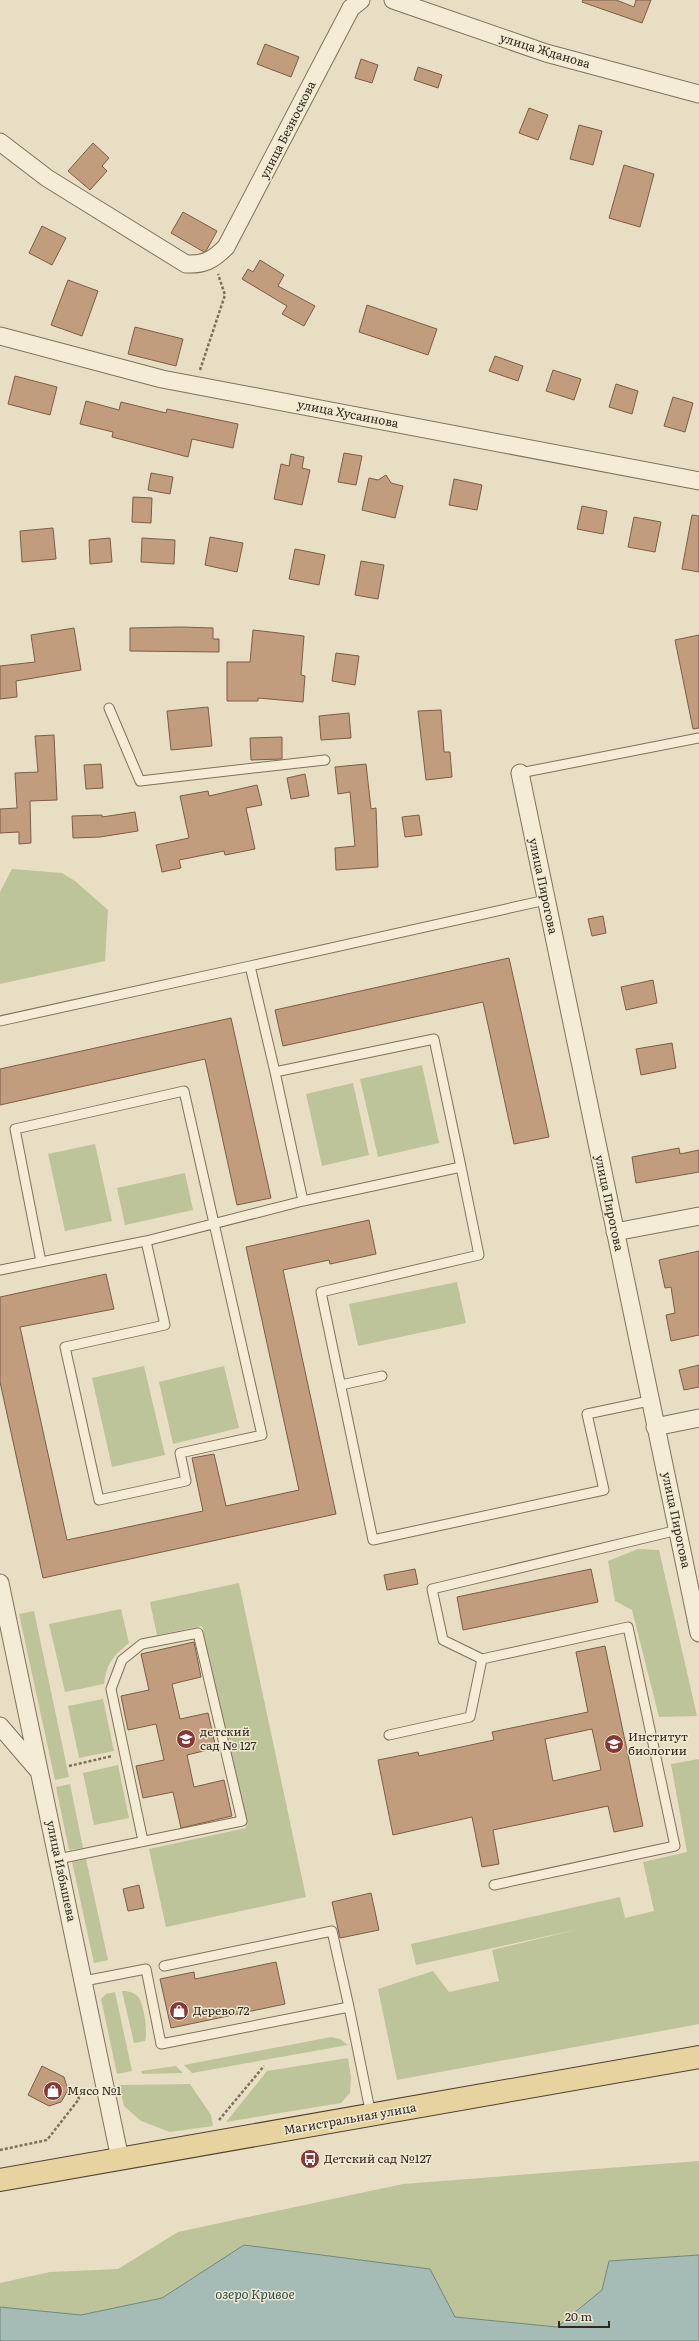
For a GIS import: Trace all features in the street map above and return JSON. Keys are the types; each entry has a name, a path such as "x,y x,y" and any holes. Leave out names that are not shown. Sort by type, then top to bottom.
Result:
{"main road":[{"name":"Магистральная улица","path":"0,2180 699,2057"}],"street":[{"name":"улица Безноскова","path":"214,260 226,247 351,8 361,0"},
{"name":"улица Жданова","path":"393,0 546,53 699,94"},
{"path":"0,142 47,178 186,264 199,265 214,260"},
{"name":"улица Хусаинова","path":"0,336 162,379 699,481"},
{"name":"улица Пирогова","path":"520,773 655,1427 678,1530 695,1595 699,1633"},
{"path":"615,1232 699,1216"},
{"path":"655,1427 699,1418"},
{"name":"улица Избышева","path":"0,1583 120,2159"},
{"path":"0,1726 38,1771"}],"lane":[{"path":"109,708 140,781 325,760"},
{"path":"520,773 699,738"},
{"path":"0,1021 546,900"},
{"path":"250,966 304,1201"},
{"path":"274,1072 434,1039 479,1255 321,1292 373,1540 604,1490 587,1414 650,1401"},
{"path":"41,1262 15,1129 184,1091 215,1222 262,1435 180,1453 186,1481 99,1500 65,1347 165,1325 146,1241"},
{"path":"0,1270 146,1241 215,1222 304,1201 461,1167"},
{"path":"341,1385 382,1376"},
{"path":"494,1885 675,1846 628,1627 482,1659 443,1640 432,1589 678,1530"},
{"path":"58,1859 242,1822 198,1633 142,1644 122,1660 111,1689 143,1841"},
{"path":"389,1735 470,1717 482,1659"},
{"path":"164,1966 332,1931 371,2115"},
{"path":"84,1981 146,1969 161,2044 349,2007"}],"path":[{"path":"195,385 224,295 214,260"},
{"path":"70,1766 125,1754"},
{"path":"219,2120 264,2066"},
{"path":"0,2150 47,2140 79,2099 76,2088"}],"green space":[{"path":"12,869 62,873 75,881 108,910 105,961 0,984 0,892"},
{"path":"422,1065 439,1143 378,1157 360,1079"},
{"path":"353,1083 369,1155 322,1166 306,1094"},
{"path":"95,1144 112,1221 65,1231 48,1154"},
{"path":"185,1173 193,1210 125,1225 117,1188"},
{"path":"457,1282 466,1323 358,1346 349,1304"},
{"path":"144,1366 165,1455 112,1467 92,1378"},
{"path":"224,1366 239,1428 173,1444 159,1382"},
{"path":"638,1549 659,1550 697,1716 659,1717 632,1610 615,1601 608,1561"},
{"path":"239,1583 306,1897 166,1927 149,1849 246,1828 202,1626 157,1635 150,1602"},
{"path":"121,1609 129,1643 118,1652 111,1661 104,1684 65,1692 49,1624"},
{"path":"34,1611 69,1777 55,1780 19,1614"},
{"path":"103,1699 114,1751 79,1758 68,1706"},
{"path":"699,1759 699,2024 397,2080 378,1989 433,1971 449,1992 499,1981 492,1950 579,1929 416,1965 411,1944 620,1897 625,1918 654,1911 643,1862 687,1852 671,1764"},
{"path":"118,1765 129,1818 94,1825 83,1773"},
{"path":"70,1784 83,1848 69,1850 56,1787"},
{"path":"86,1859 108,1960 94,1963 72,1862"},
{"path":"122,1991 133,1993 141,2002 146,2026 145,2041 134,2043"},
{"path":"115,1992 132,2071 117,2074 101,1999 106,1994"},
{"path":"331,2037 340,2039 348,2045 192,2073 184,2065"},
{"path":"348,2058 351,2077 350,2093 341,2103 226,2122 267,2071"},
{"path":"176,2066 183,2073 142,2074 141,2071"},
{"path":"190,2084 211,2115 213,2126 170,2132 141,2121 124,2106 119,2085"},
{"path":"699,2161 699,2255 609,2261 602,2290 557,2327 455,2317 430,2269 244,2245 162,2298 81,2315 0,2307 0,2283 50,2272 118,2269 178,2232 403,2184"}],"water":[{"name":"озеро Кривое","path":"244,2245 430,2269 455,2317 557,2327 602,2290 609,2261 699,2255 699,2341 0,2341 0,2307 81,2315 162,2298"}],"building":[{"path":"583,0 616,0 634,7 636,0 651,0 642,23 582,2"},
{"path":"265,44 299,57 291,77 257,64"},
{"path":"361,59 378,65 372,83 355,78"},
{"path":"418,67 442,75 438,88 414,80"},
{"path":"529,108 548,115 538,140 519,133"},
{"path":"579,125 602,131 593,165 570,159"},
{"path":"93,143 109,158 102,166 107,171 90,190 68,171"},
{"path":"624,165 654,174 640,227 609,218"},
{"path":"183,212 217,231 206,251 204,252 171,233"},
{"path":"42,226 66,238 52,265 29,253"},
{"path":"260,260 284,275 278,286 315,306 304,326 282,314 287,306 242,279 248,269 253,272"},
{"path":"68,280 98,291 82,336 51,325"},
{"path":"367,305 437,329 428,355 359,332"},
{"path":"135,327 183,339 176,366 128,354"},
{"path":"495,356 523,366 518,381 489,371"},
{"path":"553,370 581,379 574,400 546,391"},
{"path":"15,376 57,387 50,415 8,404"},
{"path":"616,384 638,391 632,414 609,407"},
{"path":"673,397 693,403 685,432 664,426"},
{"path":"86,401 119,410 121,402 166,413 167,409 238,424 233,448 192,439 188,457 112,437 113,432 80,424"},
{"path":"344,453 362,456 356,485 338,482"},
{"path":"291,454 304,457 302,468 310,470 302,505 274,499 281,464 289,466"},
{"path":"151,473 173,477 170,494 148,490"},
{"path":"386,475 391,483 403,486 395,518 362,510 369,478 378,480"},
{"path":"454,479 482,485 477,510 449,505"},
{"path":"133,497 152,498 151,523 132,522"},
{"path":"582,506 607,511 603,534 577,529"},
{"path":"692,515 699,516 699,572 682,569"},
{"path":"634,517 661,522 655,552 628,547"},
{"path":"53,528 56,559 22,562 20,531"},
{"path":"210,537 243,543 237,572 205,565"},
{"path":"110,538 112,562 90,564 89,540"},
{"path":"142,538 175,540 174,564 141,562"},
{"path":"295,549 325,555 319,585 289,579"},
{"path":"361,561 384,565 378,599 355,595"},
{"path":"74,628 81,670 16,681 17,697 0,699 0,666 35,662 31,635"},
{"path":"130,628 213,628 213,639 219,639 219,652 130,651"},
{"path":"253,630 304,636 301,675 305,676 303,702 258,698 258,701 227,701 227,662 250,662"},
{"path":"699,635 699,728 693,729 675,640"},
{"path":"336,653 359,656 355,685 332,681"},
{"path":"208,707 212,746 171,750 167,711"},
{"path":"441,710 444,752 450,752 452,777 426,780 418,711"},
{"path":"349,713 351,738 321,740 319,716"},
{"path":"54,735 57,800 30,801 31,843 19,844 19,832 0,833 0,809 17,808 15,773 38,772 35,736"},
{"path":"282,737 282,759 251,760 250,738"},
{"path":"101,764 103,788 86,789 84,765"},
{"path":"366,764 371,809 376,808 378,867 336,870 335,848 355,846 350,792 338,794 335,767"},
{"path":"305,774 309,796 291,799 287,778"},
{"path":"257,785 262,805 246,808 255,849 225,855 224,851 179,860 181,868 162,872 156,845 189,838 180,796 208,791 209,796"},
{"path":"135,812 138,831 100,837 73,838 72,816 102,815 102,817"},
{"path":"419,815 422,835 405,837 402,817"},
{"path":"603,916 606,933 592,936 588,919"},
{"path":"509,958 549,1137 514,1144 483,1002 283,1046 275,1010"},
{"path":"653,980 657,1003 626,1010 621,987"},
{"path":"231,1018 271,1198 237,1205 205,1059 0,1105 0,1069"},
{"path":"672,1043 676,1068 641,1075 636,1049"},
{"path":"679,1148 680,1154 699,1150 699,1172 636,1183 632,1157"},
{"path":"369,1220 376,1254 330,1264 329,1260 283,1270 336,1514 43,1578 0,1382 0,1297 106,1274 114,1309 20,1327 67,1540 203,1511 192,1458 214,1454 226,1506 299,1490 246,1247"},
{"path":"699,1251 699,1335 671,1341 666,1315 675,1313 671,1287 665,1288 659,1260"},
{"path":"699,1365 699,1387 684,1390 679,1370"},
{"path":"415,1569 418,1584 387,1590 384,1575"},
{"path":"591,1569 598,1602 463,1630 457,1597"},
{"name":"детский сад № 127","path":"194,1642 201,1677 172,1684 180,1719 208,1713 216,1748 187,1755 194,1787 224,1780 232,1816 181,1828 173,1792 143,1798 136,1766 164,1760 156,1724 128,1730 121,1696 149,1690 141,1654"},
{"path":"605,1646 643,1826 614,1832 608,1806 493,1830 499,1864 482,1867 472,1817 393,1835 378,1760 418,1752 419,1756 494,1740 492,1732 588,1712 576,1652","holes":["592,1729 601,1770 553,1781 545,1739"]},
{"path":"139,1885 144,1908 128,1911 123,1889"},
{"path":"371,1893 379,1930 340,1938 332,1902"},
{"path":"276,1962 285,2004 171,2028 160,1979 194,1972 195,1979"},
{"path":"42,2066 64,2077 68,2090 61,2102 49,2106 28,2095"}],"place":[{"name":"детский сад № 127","path":"186,1739"},
{"name":"Институт биологии","path":"614,1744"},
{"name":"Дерево 72","path":"179,2011"},
{"name":"Мясо №1","path":"53,2091"},
{"name":"Детский сад №127","path":"310,2159"}]}
